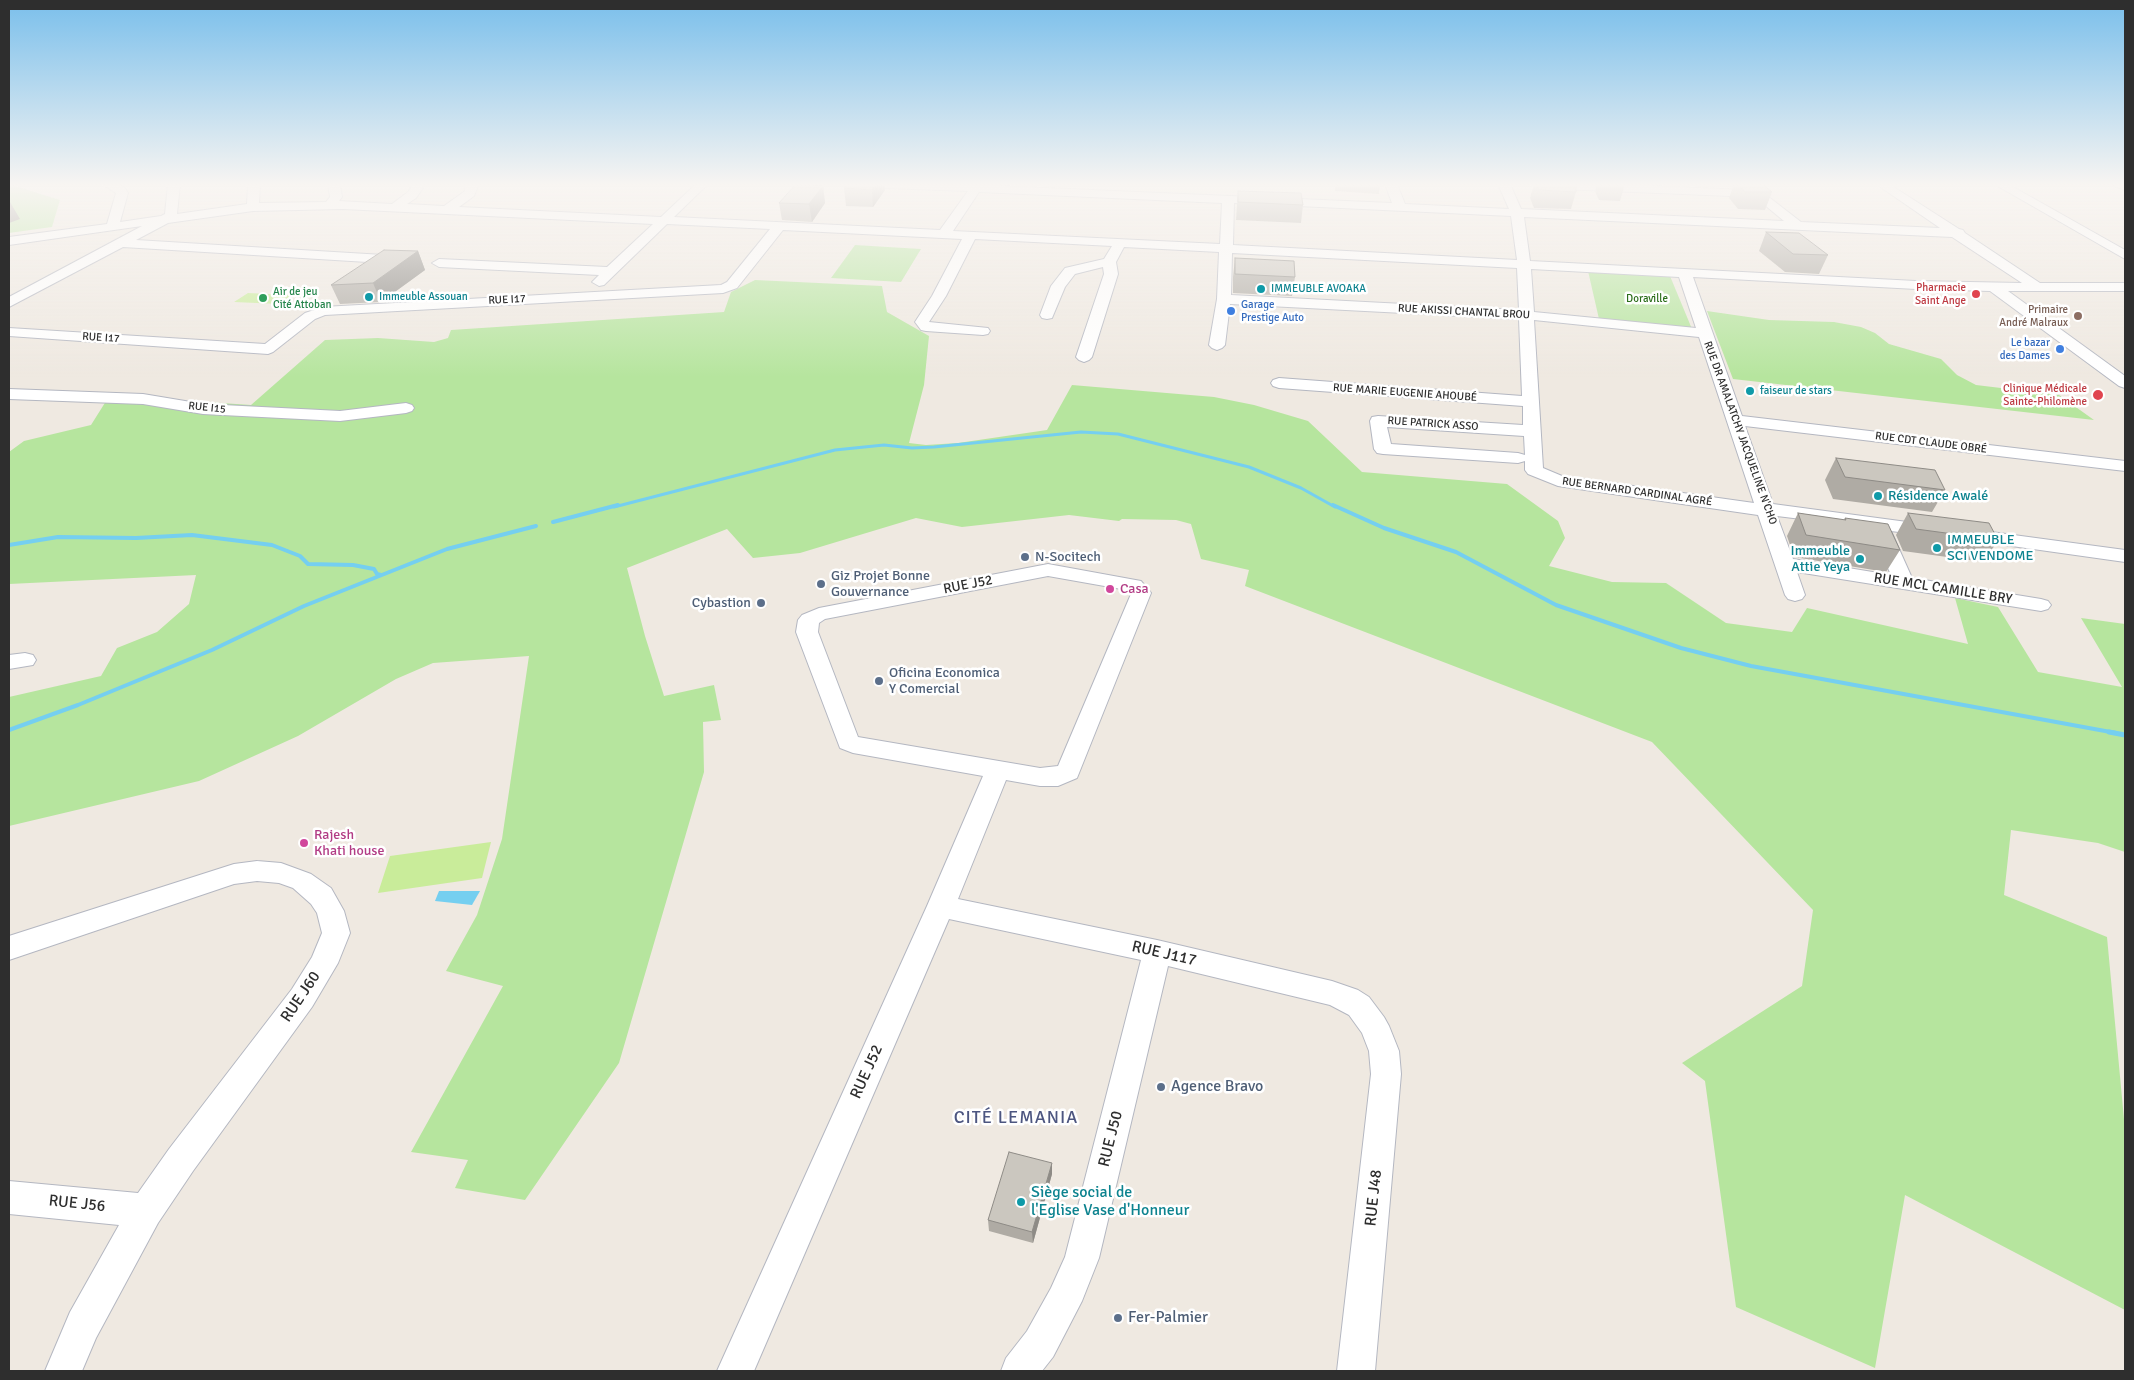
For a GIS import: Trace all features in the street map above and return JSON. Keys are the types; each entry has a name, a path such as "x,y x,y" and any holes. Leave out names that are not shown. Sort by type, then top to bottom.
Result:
{"street":[{"path":"9,303 111,248"},
{"path":"210,248 400,260"},
{"path":"584,296 634,248"},
{"name":"RUE I17","path":"9,332 268,350 310,316 323,311 728,288 761,248"},
{"path":"964,248 939,296 922,322 926,327 983,332"},
{"path":"1084,357 1111,274 1109,262 1117,248"},
{"path":"1214,248 1993,287 2125,287"},
{"name":"RUE BERNARD CARDINAL AGRÉ","path":"1522,248 1534,470 1558,481 1767,510"},
{"path":"1980,248 2037,287"},
{"path":"2113,248 2125,255"},
{"path":"1217,345 1224,299 1225,249"},
{"path":"439,262 610,271"},
{"path":"1047,315 1058,286 1070,271 1109,262"},
{"path":"2008,267 2021,307"},
{"name":"RUE DR AMALATCHY JACQUELINE N'CHO","path":"1684,272 1795,594"},
{"path":"1993,287 2125,383"},
{"path":"9,288 34,290"},
{"name":"RUE AKISSI CHANTAL BROU","path":"1224,299 1525,315 1704,333"},
{"name":"RUE MARIE EUGENIE AHOUBÉ","path":"1279,383 1531,402"},
{"name":"RUE I15","path":"9,394 143,399 203,409 340,416 406,408"},
{"name":"RUE CDT CLAUDE OBRÉ","path":"1736,420 2125,466"},
{"name":"RUE PATRICK ASSO","path":"1518,458 1383,450 1378,421 1532,431"},
{"path":"1767,510 2125,556"},
{"path":"1879,523 1904,583"},
{"name":"RUE MCL CAMILLE BRY","path":"1785,564 2041,605"},
{"name":"RUE J52","path":"1048,570 1124,583 1138,588 1141,593 1140,599 1068,772 1051,778 997,771 853,745 848,742 807,632 809,620 820,614 1048,570"},
{"name":"RUE J52","path":"735,1371 941,906 997,771"},
{"name":"RUE J60","path":"9,948 234,874 257,871 281,873 302,881 321,896 330,911 336,933 324,963 302,998 181,1160 146,1211 117,1260 83,1325 63,1371"},
{"name":"RUE J117","path":"941,906 1157,952 1332,993 1348,999 1359,1006 1374,1026"},
{"name":"RUE J50","path":"1019,1371 1040,1344 1064,1301 1082,1258 1157,952"},
{"name":"RUE J48","path":"1356,1371 1386,1074 1384,1051 1374,1026"},
{"name":"RUE J56","path":"9,1197 146,1211"}],"green space":[{"path":"853,248 921,249 901,282 831,278"},
{"name":"Doraville","path":"1588,271 1670,276 1692,329 1599,319"},
{"path":"755,280 882,286 887,312 929,336 924,385 909,443 926,445 958,443 1047,430 1072,385 1214,397 1254,405 1308,421 1362,472 1507,484 1558,521 1565,538 1549,566 1612,582 1666,583 1726,623 1792,632 1807,608 1968,644 1955,598 1998,607 2038,672 2122,687 2081,618 2125,624 2125,852 2098,843 2011,830 2004,895 2107,937 2125,1130 2125,1310 1905,1195 1875,1368 1736,1307 1705,1081 1682,1063 1802,986 1813,910 1652,742 1245,586 1249,570 1201,559 1191,524 1176,520 1122,519 1119,521 1069,515 962,527 916,518 800,553 753,558 727,529 627,568 645,636 664,696 714,685 721,720 703,722 704,772 619,1063 525,1200 455,1188 468,1160 411,1152 503,986 446,971 477,915 502,839 529,656 433,663 396,679 298,736 199,781 9,826 9,697 101,676 117,648 157,632 189,604 196,575 9,584 9,452 24,441 91,425 108,398 190,408 206,402 251,405 325,340 378,338 434,342 448,338 451,330 724,312 731,292"},
{"name":"Air de jeu Cité Attoban","path":"248,293 292,295 279,304 234,302"},
{"path":"1707,311 1769,320 1834,322 1861,327 1875,333 1889,344 1941,359 1957,375 1976,385 2059,395 2094,420 1733,379"},
{"path":"491,842 482,878 378,893 390,856"}],"water":[{"path":"439,891 480,891 472,905 435,901"}],"building":[{"path":"1786,248 1819,248 1828,255 1793,254"},
{"path":"384,250 418,251 373,283 331,285"},
{"path":"1235,258 1294,261 1295,277 1235,274"},
{"path":"1836,458 1935,470 1945,490 1845,477"},
{"path":"1798,513 1888,524 1900,550 1806,535"},
{"path":"1908,513 1989,523 1998,540 1916,529"},
{"name":"Siège social de l'Eglise Vase d'Honneur","path":"1009,1152 1052,1163 1032,1232 988,1220"}],"waterway":[{"path":"614,507 835,450 884,445 912,448 934,447 1081,432 1118,434 1249,467 1301,488 1335,507"},
{"path":"553,522 618,505"},
{"path":"1333,505 1384,528 1456,552 1556,605 1681,648 1751,666 2116,733"},
{"path":"9,730 78,705 212,650 304,606 447,549 536,526"},
{"path":"9,545 58,537 136,538 192,535 272,545 300,556 308,564 353,565 374,569 377,574 381,575"},
{"path":"2109,732 2125,735"}],"place":[{"name":"IMMEUBLE AVOAKA","path":"1261,289"},
{"name":"Pharmacie Saint Ange","path":"1976,294"},
{"name":"Immeuble Assouan","path":"369,297"},
{"name":"Air de jeu Cité Attoban","path":"263,298"},
{"name":"Garage Prestige Auto","path":"1231,311"},
{"name":"Primaire André Malraux","path":"2078,316"},
{"name":"Le bazar des Dames","path":"2060,349"},
{"name":"faiseur de stars","path":"1750,391"},
{"name":"Clinique Médicale Sainte-Philomène","path":"2098,395"},
{"name":"Résidence Awalé","path":"1878,496"},
{"name":"IMMEUBLE SCI VENDOME","path":"1937,548"},
{"name":"N-Socitech","path":"1025,557"},
{"name":"Immeuble Attie Yeya","path":"1860,559"},
{"name":"Giz Projet Bonne Gouvernance","path":"821,584"},
{"name":"Casa","path":"1110,589"},
{"name":"Cybastion","path":"761,603"},
{"name":"Oficina Economica Y Comercial","path":"879,681"},
{"name":"Rajesh Khati house","path":"304,843"},
{"name":"Agence Bravo","path":"1161,1087"},
{"name":"Siège social de l'Eglise Vase d'Honneur","path":"1021,1202"},
{"name":"Fer-Palmier","path":"1118,1318"}],"district":[{"name":"CITÉ LEMANIA","path":"1016,1118"}]}
